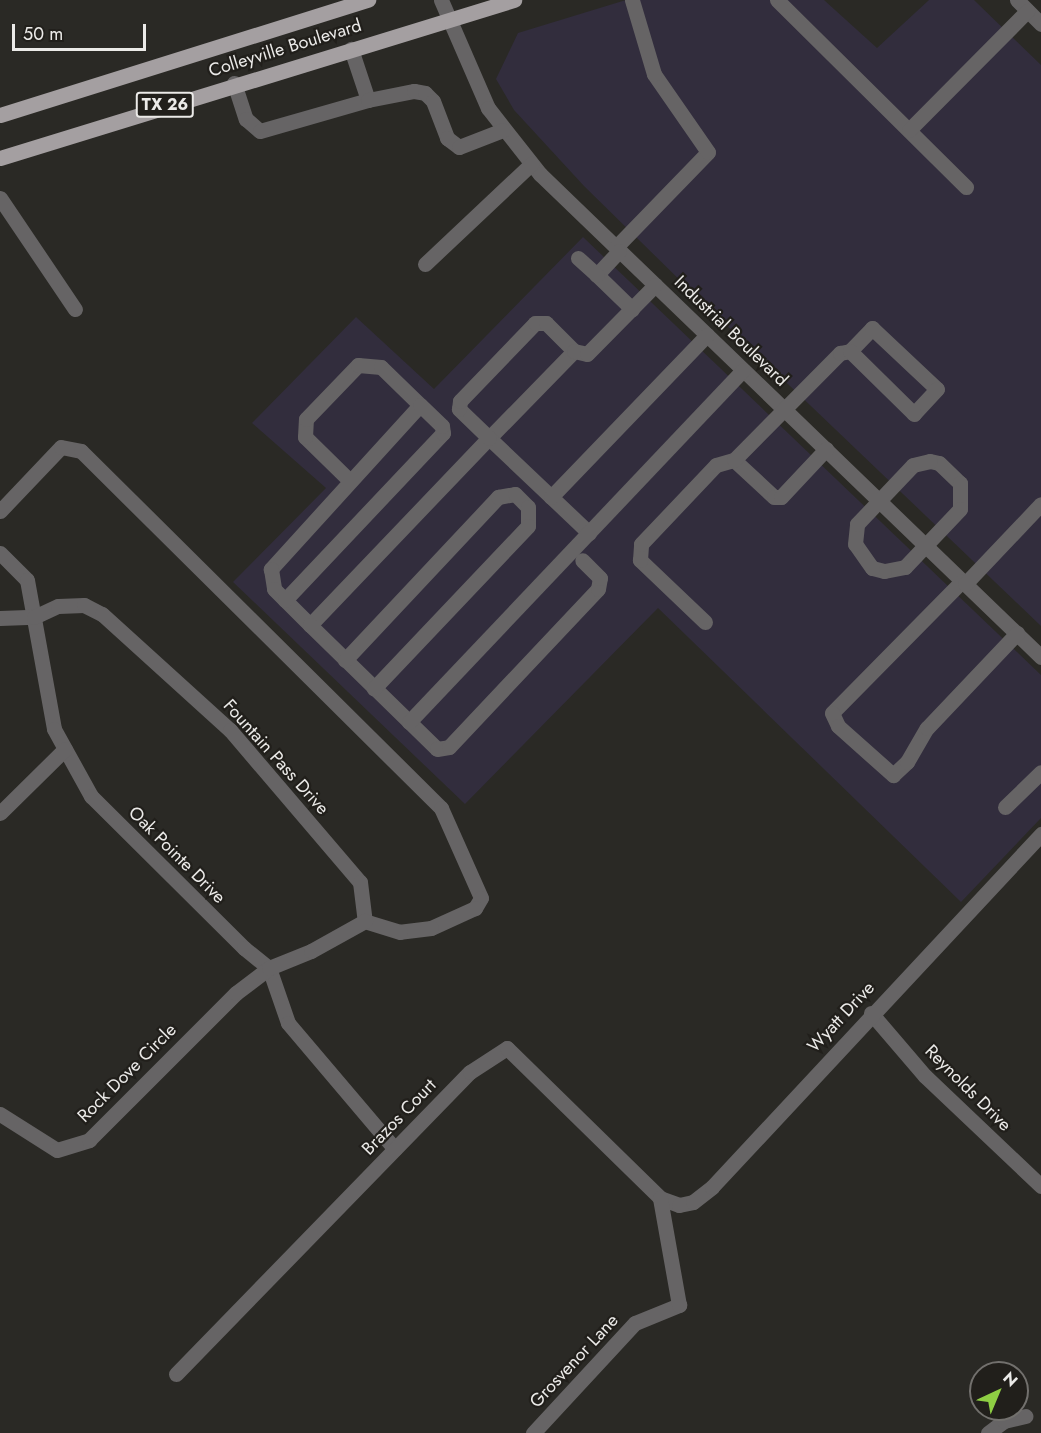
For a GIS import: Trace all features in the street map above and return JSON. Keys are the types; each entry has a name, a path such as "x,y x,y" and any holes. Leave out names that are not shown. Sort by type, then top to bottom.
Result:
{"main road":[{"name":"Colleyville Boulevard","path":"0,115 369,0"},
{"name":"Colleyville Boulevard","path":"0,158 234,83 514,0"}],"street":[{"name":"Industrial Boulevard","path":"441,0 474,80 503,130 531,164 879,501 1017,633 1040,652"},
{"path":"597,275 617,249 708,152 678,104 654,74 632,0"},
{"path":"777,0 966,187"},
{"path":"909,130 1022,5 1041,24"},
{"path":"351,49 368,100"},
{"path":"234,83 246,119 260,131 368,100 414,91 425,93 433,101 447,138 459,147 503,130"},
{"path":"425,264 531,164"},
{"path":"0,198 75,309"},
{"path":"578,258 632,309"},
{"path":"589,533 459,409 460,401 535,323 546,323 574,351 587,354 655,285"},
{"path":"705,622 640,560 641,544 716,465 734,460 840,353 850,351 872,328 937,389 914,414 850,351"},
{"path":"551,497 707,335"},
{"path":"310,625 574,351"},
{"path":"285,600 442,433 442,426 381,368 358,365 306,419 305,437 350,481"},
{"path":"409,722 743,370"},
{"path":"420,405 275,561 272,569 274,589 437,749 449,747 598,589 600,578 582,560"},
{"path":"0,511 61,447 81,452 441,808 481,898 474,908 431,928 400,932 365,921 311,951 268,968 288,1023 395,1149"},
{"path":"734,460 774,498 781,497 826,449"},
{"path":"930,461 939,463 960,483 963,500 960,509 905,567 884,571 872,568 859,554 854,533 857,524 879,501 913,465 930,461"},
{"path":"345,660 498,497 515,494 528,507 528,526 375,688"},
{"path":"1017,633 927,728 907,762 893,775 838,726 832,713 1041,504"},
{"name":"Oak Pointe Drive","path":"0,553 27,580 54,729 91,796 244,948 268,968"},
{"name":"Fountain Pass Drive","path":"34,617 58,606 84,605 102,614 222,722 360,882 365,921"},
{"path":"0,618 34,617"},
{"path":"0,813 65,749"},
{"path":"1005,807 1041,772"},
{"name":"Wyatt Drive","path":"660,1198 679,1205 693,1202 712,1187 871,1013 1041,834"},
{"name":"Rock Dove Circle","path":"0,1114 57,1150 89,1140 236,993 268,968"},
{"name":"Reynolds Drive","path":"871,1013 925,1076 1041,1186"},
{"name":"Brazos Court","path":"176,1374 470,1072 507,1048 660,1198"},
{"name":"Grosvenor Lane","path":"533,1433 636,1323 679,1305 660,1198"},
{"path":"988,1433 1004,1421"}],"shaded area":[{"path":"626,0 824,0 877,48 929,0 974,0 1041,65 1041,626 696,296 584,186 514,110 496,79 518,33"},
{"path":"583,237 1041,675 1041,818 961,902 658,608 465,804 233,582 326,488 252,423 356,317 434,389"}]}
